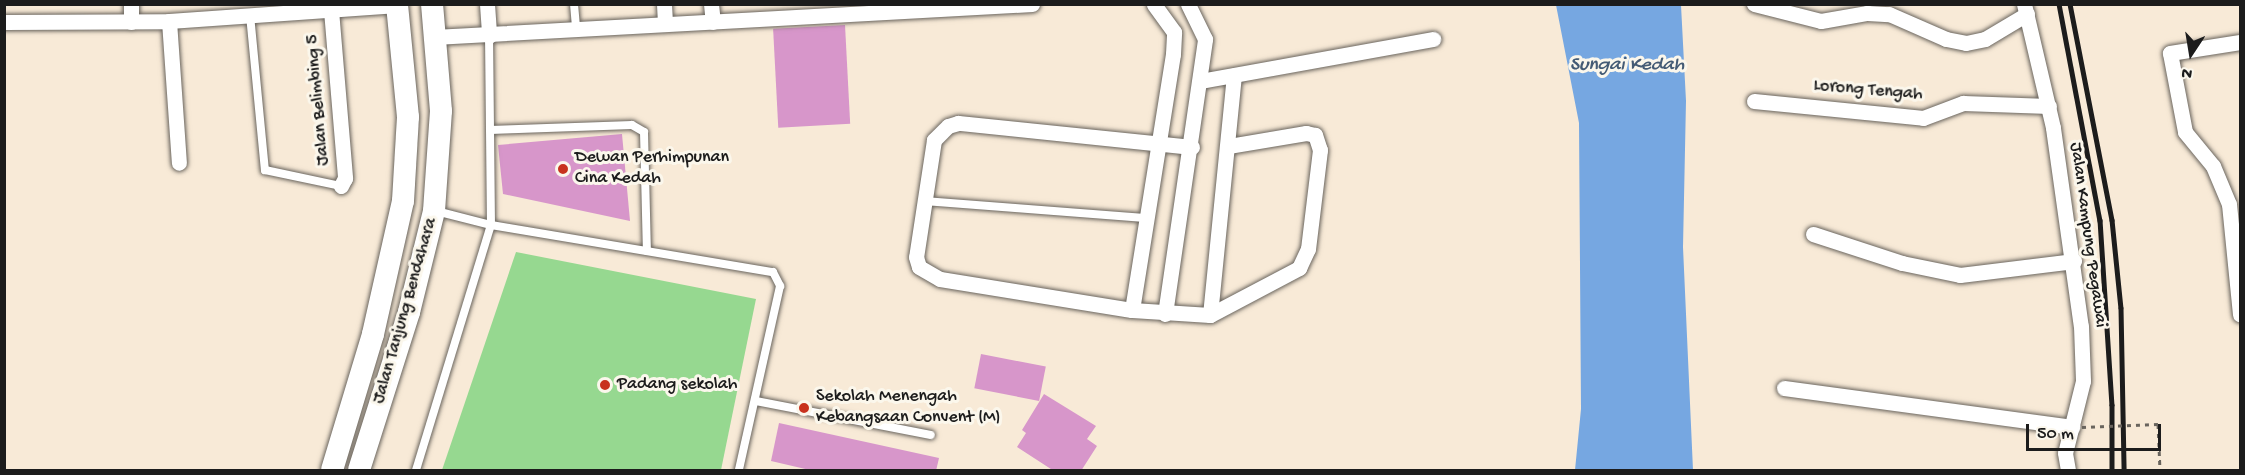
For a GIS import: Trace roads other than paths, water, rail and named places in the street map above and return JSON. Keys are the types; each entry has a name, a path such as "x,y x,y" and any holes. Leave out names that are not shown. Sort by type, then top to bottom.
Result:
{"main road":[{"name":"Jalan Tanjung Bendahara","path":"359,471 409,312 435,211 441,111 432,4"},
{"name":"Jalan Tanjung Bendahara","path":"332,471 373,334 404,201 408,117 397,5"}],"street":[{"path":"131,4 131,22"},
{"path":"487,4 489,36"},
{"path":"664,4 665,24"},
{"path":"711,4 712,22"},
{"path":"434,37 489,36 576,29 1032,4"},
{"path":"1132,310 1160,142 1173,32 1154,4"},
{"path":"1166,314 1192,147 1205,39 1188,4"},
{"path":"1754,4 1821,21 1867,13 1889,14 1946,39 1966,43 1985,39 2026,10"},
{"path":"4,22 169,21 397,5"},
{"name":"Jalan Belimbing 5","path":"331,10 345,178 341,186"},
{"name":"Jalan Kampung Pegawai","path":"2026,10 2049,106 2074,261 2083,381 2077,427 2065,453 2068,471"},
{"path":"169,21 179,163"},
{"path":"1200,81 1433,39"},
{"path":"2241,42 2170,53 2185,132 2213,166 2235,204 2241,314"},
{"path":"1210,315 1234,75"},
{"name":"Lorong Tengah","path":"1754,101 1923,118 1963,104 2049,106"},
{"path":"1192,147 958,123 939,131 934,140 916,257 919,267 927,274 1132,310 1166,314 1210,315 1299,268 1308,249 1320,150 1315,135 1306,132 1228,146"},
{"path":"1813,234 1902,263 1960,275 2074,261"},
{"path":"1784,388 2077,427"}],"lane":[{"path":"574,4 576,29"},
{"path":"250,15 265,170 341,186"},
{"path":"416,471 491,225 489,36"},
{"path":"490,130 632,125 644,132 647,251"},
{"path":"925,201 1148,218"},
{"path":"435,211 491,225 773,272 778,279 756,401 739,471"},
{"path":"756,401 931,435"}],"water":[{"name":"Sungai Kedah","path":"1556,5 1681,5 1686,101 1683,247 1693,470 1575,470 1581,409 1579,123"}],"railway":[{"path":"2059,4 2100,220 2112,405 2112,470"},
{"path":"2070,4 2112,220 2121,308 2124,470"}],"place":[{"name":"Dewan Perhimpunan Cina Kedah","path":"563,169"},
{"name":"Padang sekolah","path":"605,385"},
{"name":"Sekolah Menengah Kebangsaan Convent (M)","path":"804,408"}]}
